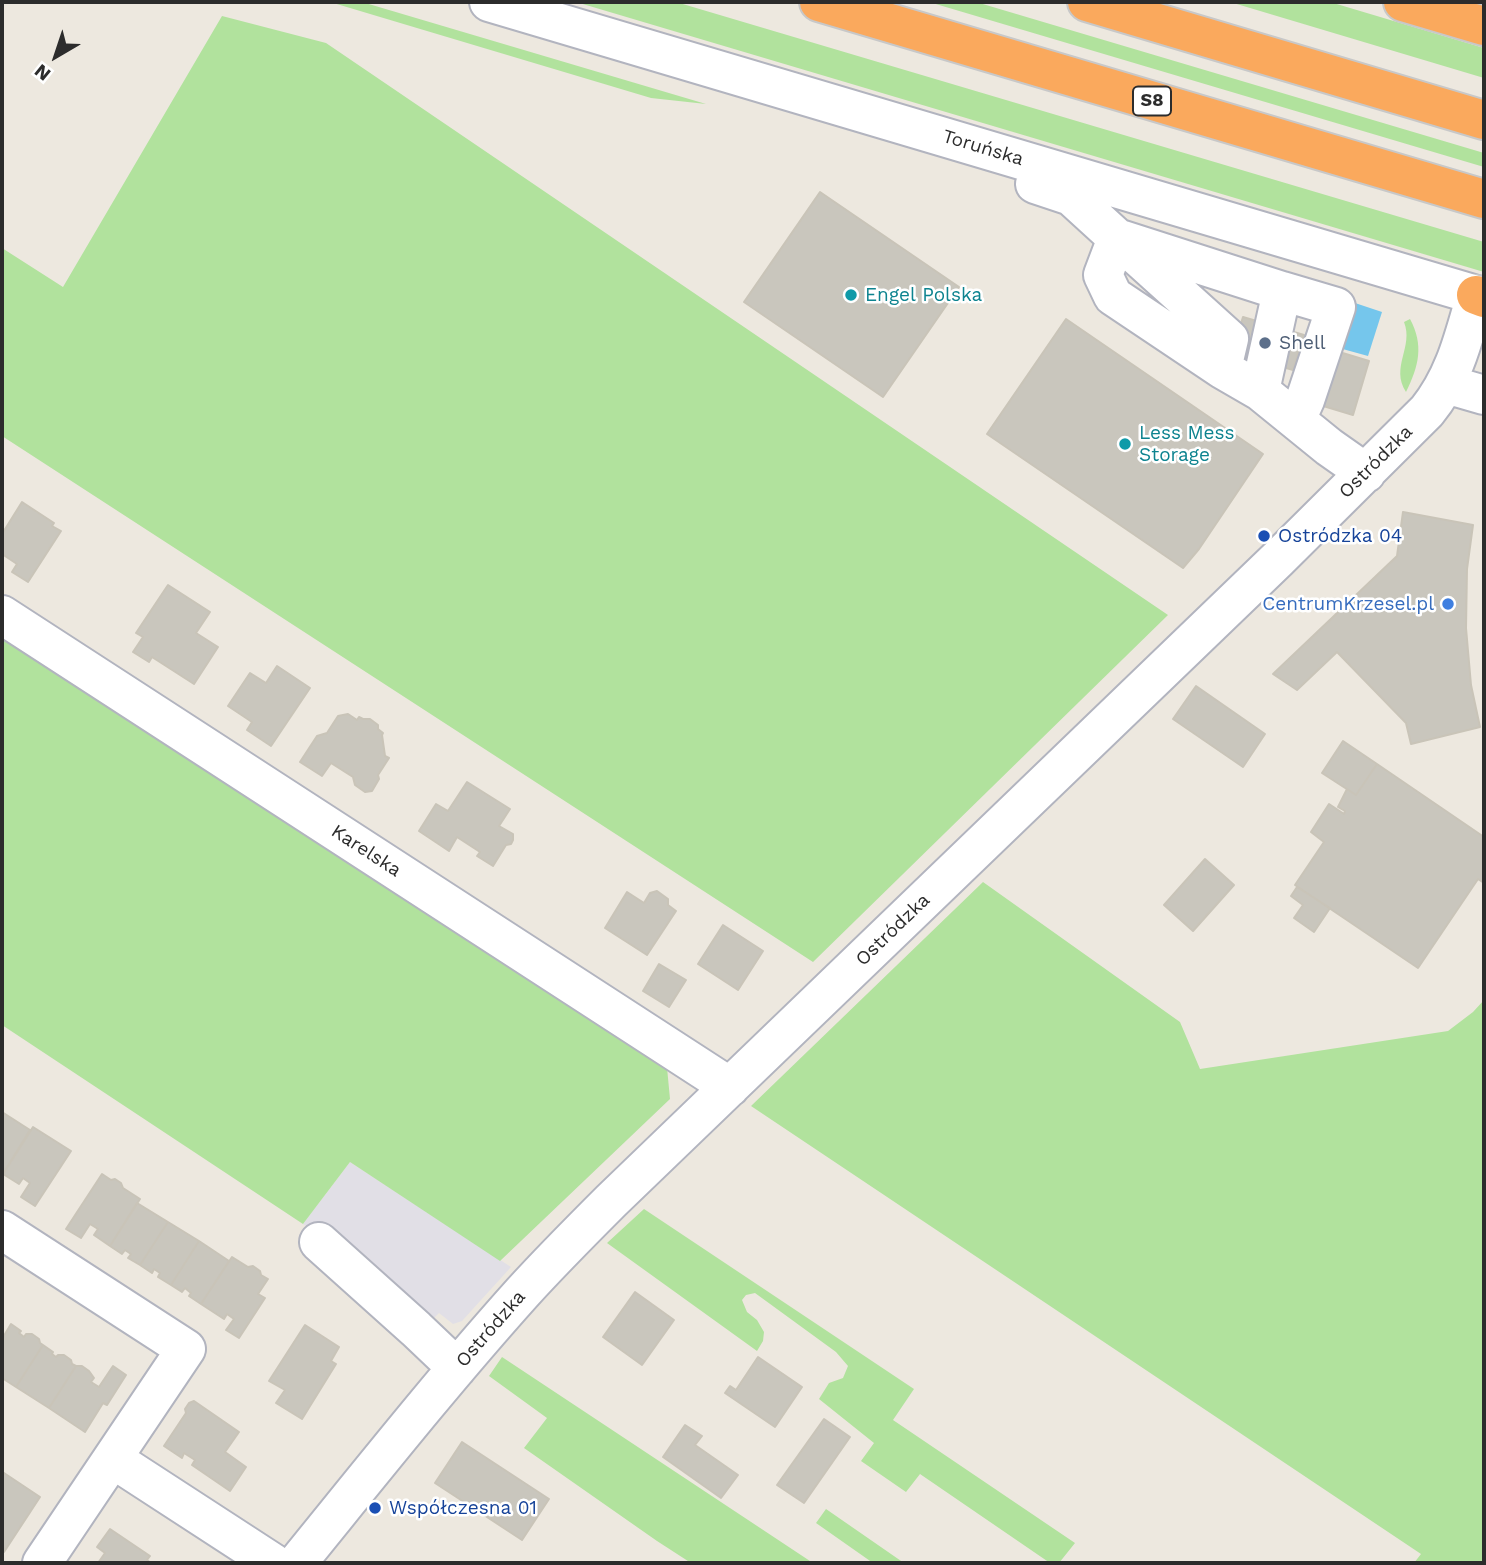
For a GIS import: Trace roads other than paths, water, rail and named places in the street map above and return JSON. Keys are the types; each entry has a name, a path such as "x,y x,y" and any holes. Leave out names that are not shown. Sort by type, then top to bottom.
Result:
{"highway":[{"name":"S8","path":"820,2 1484,199"},
{"path":"1087,2 1484,120"},
{"path":"1403,2 1484,26"}],"street":[{"name":"Toruńska","path":"489,2 1480,297"},
{"path":"980,146 1015,178 1071,196 1117,238 1336,307 1296,420"},
{"path":"1117,238 1103,275 1113,296 1222,369 1260,391 1366,473"},
{"path":"1260,391 1282,291"},
{"name":"Ostródzka","path":"297,1563 457,1368 566,1246 1279,559 1427,411 1446,384 1480,297"},
{"path":"1446,384 1484,395"},
{"name":"Karelska","path":"2,615 730,1087"},
{"path":"2,1230 186,1349 42,1563"},
{"path":"318,1242 457,1368"},
{"path":"113,1459 273,1563"}],"water":[{"path":"1352,302 1382,312 1368,356 1339,348"}],"place":[{"name":"Engel Polska","path":"851,295"},
{"name":"Shell","path":"1265,343"},
{"name":"Less Mess Storage","path":"1125,444"},
{"name":"Ostródzka 04","path":"1264,536"},
{"name":"CentrumKrzesel.pl","path":"1448,604"},
{"name":"Współczesna 01","path":"375,1508"}]}
